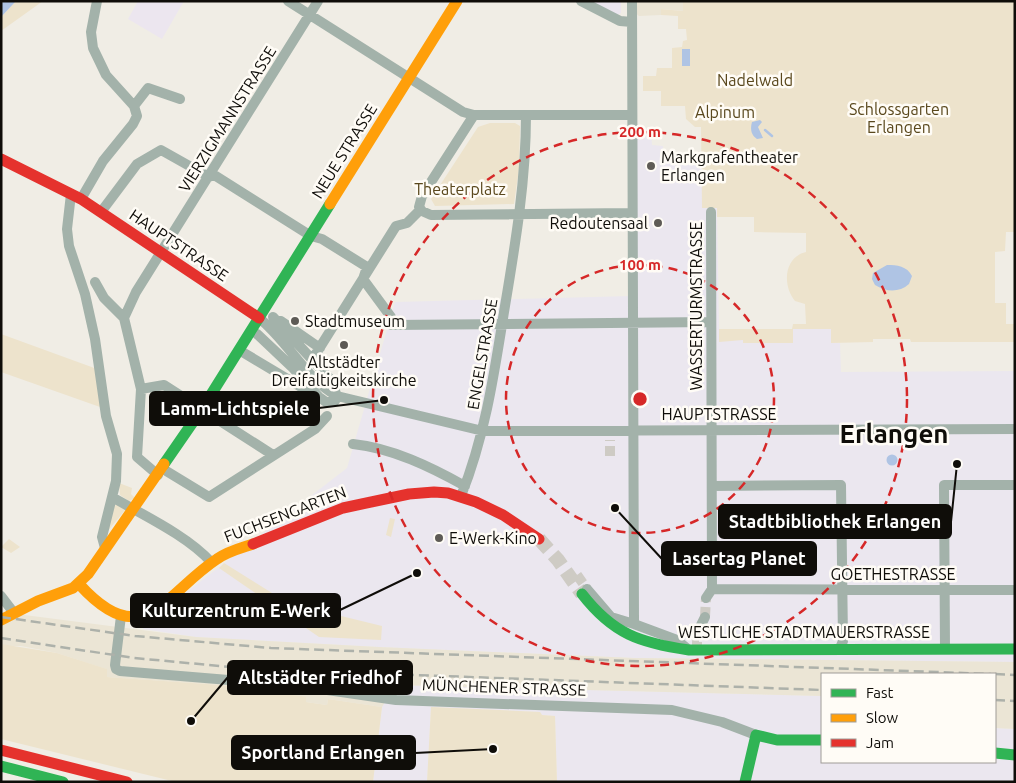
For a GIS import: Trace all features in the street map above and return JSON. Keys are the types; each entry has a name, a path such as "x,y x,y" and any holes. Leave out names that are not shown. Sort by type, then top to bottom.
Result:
{"main road":[{"name":"NEUE STRASSE","path":"80,584 160,472 240,353 269,317 310,236 457,1"},
{"name":"HAUPTSTRASSE","path":"1,159 76,196 161,253 269,317"},
{"path":"463,491 539,539"},
{"name":"FUCHSENGARTEN","path":"121,616 135,617 150,613 188,584 211,562 227,553 270,539 319,516 350,506 419,493 463,491"},
{"path":"1,620 80,584 99,605 121,616"},
{"name":"WESTLICHE STADTMAUERSTRASSE","path":"584,592 604,622 622,633 663,646 688,650 834,651 840,648 1015,649"},
{"path":"745,782 756,735"},
{"name":"MÜNCHENER STRASSE","path":"756,735 777,740 821,740"},
{"path":"1,750 127,782"},
{"path":"996,753 1015,755"},
{"path":"1,766 63,782"}],"street":[{"path":"97,1 91,32 92,48 106,75 134,106 137,116 134,124 103,160 76,196 67,229 69,246 85,294 93,330 106,416 117,454 112,497 102,535 106,548"},
{"path":"288,1 463,112 474,115 632,115"},
{"name":"VIERZIGMANNSTRASSE","path":"124,318 136,292 318,1"},
{"path":"580,1 620,21 632,22"},
{"path":"632,1 631,213 635,430 634,624"},
{"path":"134,106 148,88 180,99"},
{"path":"420,210 419,204 422,196 474,115"},
{"path":"521,213 526,161 526,115"},
{"path":"101,212 137,164 161,150 210,175 310,236 322,239 367,267 363,280"},
{"path":"420,210 431,215 631,213"},
{"path":"312,360 396,226 407,224 420,210"},
{"name":"WASSERTURMSTRASSE","path":"709,594 712,486 711,212"},
{"name":"ENGELSTRASSE","path":"463,491 483,431 521,213"},
{"path":"363,280 385,312 391,317 391,324 711,322"},
{"path":"95,282 104,298 124,318 141,389 137,457 160,472 208,497 315,429 327,416"},
{"path":"269,317 320,348"},
{"path":"269,317 330,379 337,396 335,401 326,402 319,397 260,335 240,353 311,395 319,397"},
{"path":"269,317 280,338 317,383 337,396"},
{"path":"141,389 164,385 272,455"},
{"name":"HAUPTSTRASSE","path":"337,396 483,431 611,435 635,430 1015,429"},
{"path":"353,444 366,445 442,472 463,491"},
{"path":"945,649 944,485 1015,485"},
{"path":"712,486 842,486 843,641 840,648"},
{"name":"FUCHSENGARTEN","path":"112,497 133,508 197,550 211,562"},
{"name":"GOETHESTRASSE","path":"709,594 842,585 944,590 1015,590"},
{"name":"WESTLICHE STADTMAUERSTRASSE","path":"584,592 611,617 677,640 688,650"},
{"path":"1,596 14,613"},
{"name":"MÜNCHENER STRASSE","path":"121,616 114,665 120,671 300,686 396,700 672,710 722,722 756,735"}],"shaded area":[{"path":"138,1 184,1 162,39 128,19"},
{"path":"591,1 621,1 621,13 617,15"},
{"path":"633,1 683,1 684,11 661,9 661,15 639,16 633,11"},
{"path":"651,128 652,145 663,146 663,160 702,159 702,208 717,208 719,329 831,329 832,343 840,343 841,372 1015,371 1015,662 634,658 196,637 143,629 143,621 187,592 347,468 395,302 631,296 629,129"},
{"path":"1,612 196,637 379,647 634,658 1015,662 1015,729 996,728 996,673 821,673 821,696 395,685 382,707 328,699 327,705 306,702 293,695 293,690 106,677 106,669 57,653 1,644"},
{"path":"395,685 821,696 821,763 996,763 996,728 1015,729 1015,782 557,782 555,716 542,715 540,712 431,707 427,782 373,782 382,707"}],"green space":[{"path":"16,1 43,1 1,31 1,17"},
{"name":"Schlossgarten Erlangen","path":"683,1 1015,1 1015,232 1006,232 1005,251 995,252 995,303 1006,303 1006,324 1015,324 1015,342 911,342 910,339 873,339 873,342 831,343 831,329 793,329 793,343 743,343 743,340 719,342 719,329 792,329 793,324 806,324 805,304 795,301 791,295 788,287 787,272 793,260 806,252 806,233 754,232 754,217 717,217 717,208 702,208 701,127 695,127 686,119 685,106 661,106 661,91 643,91 643,76 656,76 657,68 672,68 672,48 682,47 683,41 687,40 686,29 678,29 678,16 661,15 661,9 683,11"},
{"name":"Theaterplatz","path":"490,123 515,123 520,126 519,169 514,204 435,206 431,199 478,127"},
{"path":"1,334 97,369 102,405 100,407 1,372"},
{"path":"119,483 132,488 131,494 135,498 129,501 120,495"},
{"path":"117,504 126,509 107,532 114,506"},
{"path":"390,518 395,519 391,537 386,535"},
{"path":"9,539 20,547 11,553 1,547"},
{"path":"224,563 288,603 382,626 381,640 319,637 219,568"},
{"path":"1,644 57,653 107,669 107,677 293,690 293,695 306,697 306,702 327,705 328,699 382,707 373,782 176,782 1,739"},
{"path":"431,707 540,712 542,715 555,716 557,782 427,782"}],"water":[{"path":"4,1 16,1 1,17 1,4"},
{"path":"682,49 690,49 690,66 682,66"},
{"path":"760,120 762,122 758,127 763,138 757,139 752,134 751,125 752,122"},
{"path":"887,265 905,268 912,276 909,284 897,290 884,289 875,285 872,279 873,273"},
{"path":"892,454 898,460 892,466 886,460"}],"waterway":[{"path":"765,130 772,136"},
{"path":"763,161 771,158"}],"tunnel":[{"path":"610,440 610,456"},
{"path":"539,539 558,560 582,594"},
{"path":"577,575 587,589"},
{"path":"705,617 706,598"},
{"path":"697,650 697,642 700,642 701,625"}],"railway":[{"path":"1,617 135,636 271,648 963,673"},
{"path":"1,638 134,658 252,669 821,690"},
{"path":"996,674 1015,675"},
{"path":"996,700 1015,701"}],"traffic: fast":[{"path":"164,464 202,409 330,204"},
{"path":"582,594 605,619 629,634 656,644 689,650 1015,649"},
{"path":"745,782 756,735 777,740 821,740"},
{"path":"996,753 1015,755"},
{"path":"1,766 63,782"}],"traffic: slow":[{"path":"330,204 457,1"},
{"path":"1,620 38,601 73,588 88,574 164,464"},
{"path":"79,584 101,605 120,615 137,617 152,611 167,601 198,573 221,556 253,544"}],"traffic: jam":[{"path":"1,159 81,199 259,318"},
{"path":"253,544 343,508 409,494 434,492 448,493 476,502 503,515 539,539"},
{"path":"1,750 127,782"}],"place":[{"name":"Markgrafentheater Erlangen","path":"651,166"},
{"name":"Redoutensaal","path":"658,223"},
{"name":"Stadtmuseum","path":"295,321"},
{"name":"Altstädter Dreifaltigkeitskirche","path":"344,345"},
{"name":"Lamm-Lichtspiele","path":"384,400"},
{"name":"Stadtbibliothek Erlangen","path":"957,464"},
{"name":"Lasertag Planet","path":"615,508"},
{"name":"E-Werk-Kino","path":"439,538"},
{"name":"Kulturzentrum E-Werk","path":"417,573"},
{"name":"Altstädter Friedhof","path":"191,721"},
{"name":"Sportland Erlangen","path":"493,749"}],"district":[{"name":"Erlangen","path":"894,434"}],"park label":[{"name":"Nadelwald","path":"755,80"},
{"name":"Alpinum","path":"725,112"}]}
